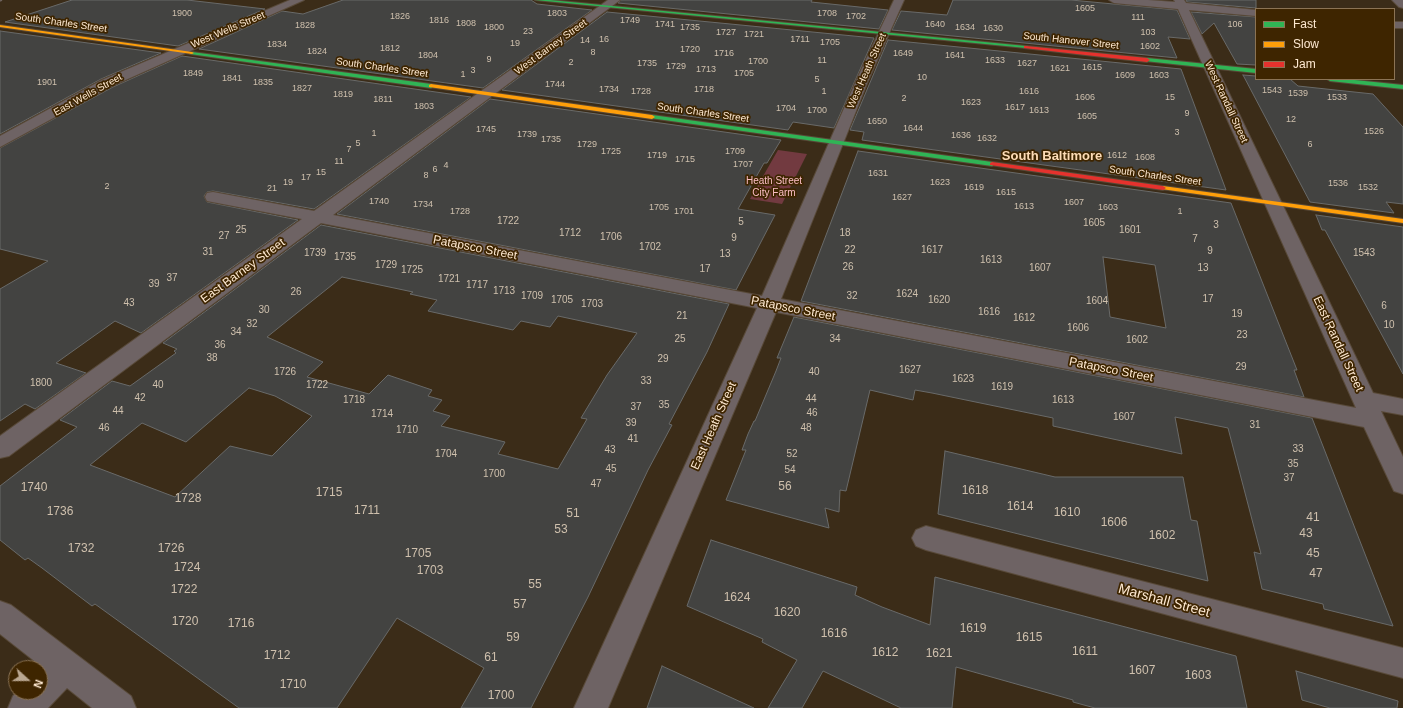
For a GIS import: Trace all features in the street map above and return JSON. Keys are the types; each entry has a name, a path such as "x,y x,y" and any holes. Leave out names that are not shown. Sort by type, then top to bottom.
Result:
{"street":[{"name":"West Wells Street","path":"179,51 299,0"},
{"name":"South Hanover Street","path":"537,0 610,3"},
{"name":"South Hanover Street","path":"589,0 857,27 884,33 1255,71"},
{"name":"West Heath Street","path":"837,142 899,0"},
{"path":"1114,0 1180,3 1255,12"},
{"path":"1397,0 1403,5"},
{"name":"West Barney Street","path":"487,94 610,3"},
{"name":"West Randall Street","path":"1180,3 1273,203"},
{"name":"South Charles Street","path":"0,26 1403,221"},
{"name":"East Wells Street","path":"0,142 107,83 179,51"},
{"path":"1339,80 1403,87"},
{"name":"East Barney Street","path":"0,449 487,94"},
{"name":"East Heath Street","path":"591,708 769,304 837,142"},
{"name":"Patapsco Street","path":"213,197 769,304 1369,410 1403,407"},
{"name":"East Randall Street","path":"1273,203 1403,484"},
{"name":"Marshall Street","path":"926,538 1403,664"},
{"path":"0,615 119,708"},
{"path":"25,708 66,666"}],"green space":[{"name":"Heath Street City Farm","path":"778,150 807,154 782,204 750,199"}],"building":[{"path":"72,0 187,0 265,9 178,46 5,22"},
{"path":"343,0 531,0 537,4 592,10 483,88 199,49 282,11 303,14"},
{"path":"621,0 812,0 811,2 888,10 879,29 618,3"},
{"path":"953,0 1071,0 1177,10 1190,39 1168,37 1177,58 892,30 901,11 947,15"},
{"path":"1186,0 1256,0 1256,8 1187,2"},
{"path":"607,12 874,38 834,128 793,122 788,130 502,90"},
{"path":"1191,12 1255,17 1255,65 1237,64 1214,23 1202,34"},
{"path":"0,31 161,53 101,79 0,134"},
{"path":"888,40 1181,69 1226,190 862,140 864,132 850,130"},
{"path":"182,56 471,97 314,209 213,191 207,192 204,196 207,202 298,220 141,333 115,321 56,363 86,373 35,409 25,404 0,421 0,289 48,261 0,249 0,148 113,87"},
{"path":"1243,75 1255,76 1255,80 1291,80 1298,86 1373,94 1403,127 1403,204 1386,202 1394,213 1310,202"},
{"path":"490,99 781,140 767,163 764,163 738,209 775,215 736,290 337,214"},
{"path":"858,151 1231,203 1297,370 1294,370 1304,397 801,301","holes":["1103,257 1155,265 1166,328 1110,317"]},
{"path":"1316,215 1403,227 1403,374 1325,230 1322,230"},
{"path":"321,225 729,304 707,352 669,424 672,425 648,470 588,597 531,708 461,708 484,668 397,618 337,708 239,708 95,604 92,606 42,568 28,558 25,560 0,540 0,486 77,427 60,420 112,381 130,386 176,353 174,351 177,349 163,343","holes":["342,277 413,292 410,294 437,300 428,311 513,330 521,321 550,327 558,316 637,333 607,375 581,418 587,419 558,469 498,454 505,442 441,426 450,416 433,411 442,400 428,396 432,390 388,375 369,394 307,377 323,362 267,337","249,388 275,396 312,416 272,456 230,446 175,497 90,465 142,423 186,442"]},
{"path":"794,317 1312,418 1393,626 1324,609 1323,604 1262,589 1254,552 1261,554 1228,428 1175,417 1182,454 1053,426 1053,418 932,393 915,390 913,400 870,390 846,491 840,490 839,512 825,508 829,528 726,500 746,450 742,450 776,371 781,358 777,358"},
{"path":"945,451 1055,477 1183,477 1191,520 1197,521 1208,581 938,514"},
{"path":"711,540 857,587 855,595 930,625 935,577 1236,656 1247,708 1095,708 1073,702 1073,700 956,667 952,708 901,708 823,671 802,708 768,708 797,660 762,642 763,639 687,606"},
{"path":"662,666 754,708 647,708"},
{"path":"1296,671 1398,701 1397,708 1330,708 1302,700"}],"traffic: fast":[{"path":"537,0 1026,47"},
{"path":"192,53 431,86"},
{"path":"1147,60 1255,71"},
{"path":"1339,80 1403,87"},
{"path":"652,117 992,164"}],"traffic: slow":[{"path":"0,26 192,53"},
{"path":"431,86 652,117"},
{"path":"1163,188 1403,221"}],"traffic: jam":[{"path":"1026,47 1147,60"},
{"path":"992,164 1163,188"}],"district":[{"name":"South Baltimore","path":"1052,156"}]}
